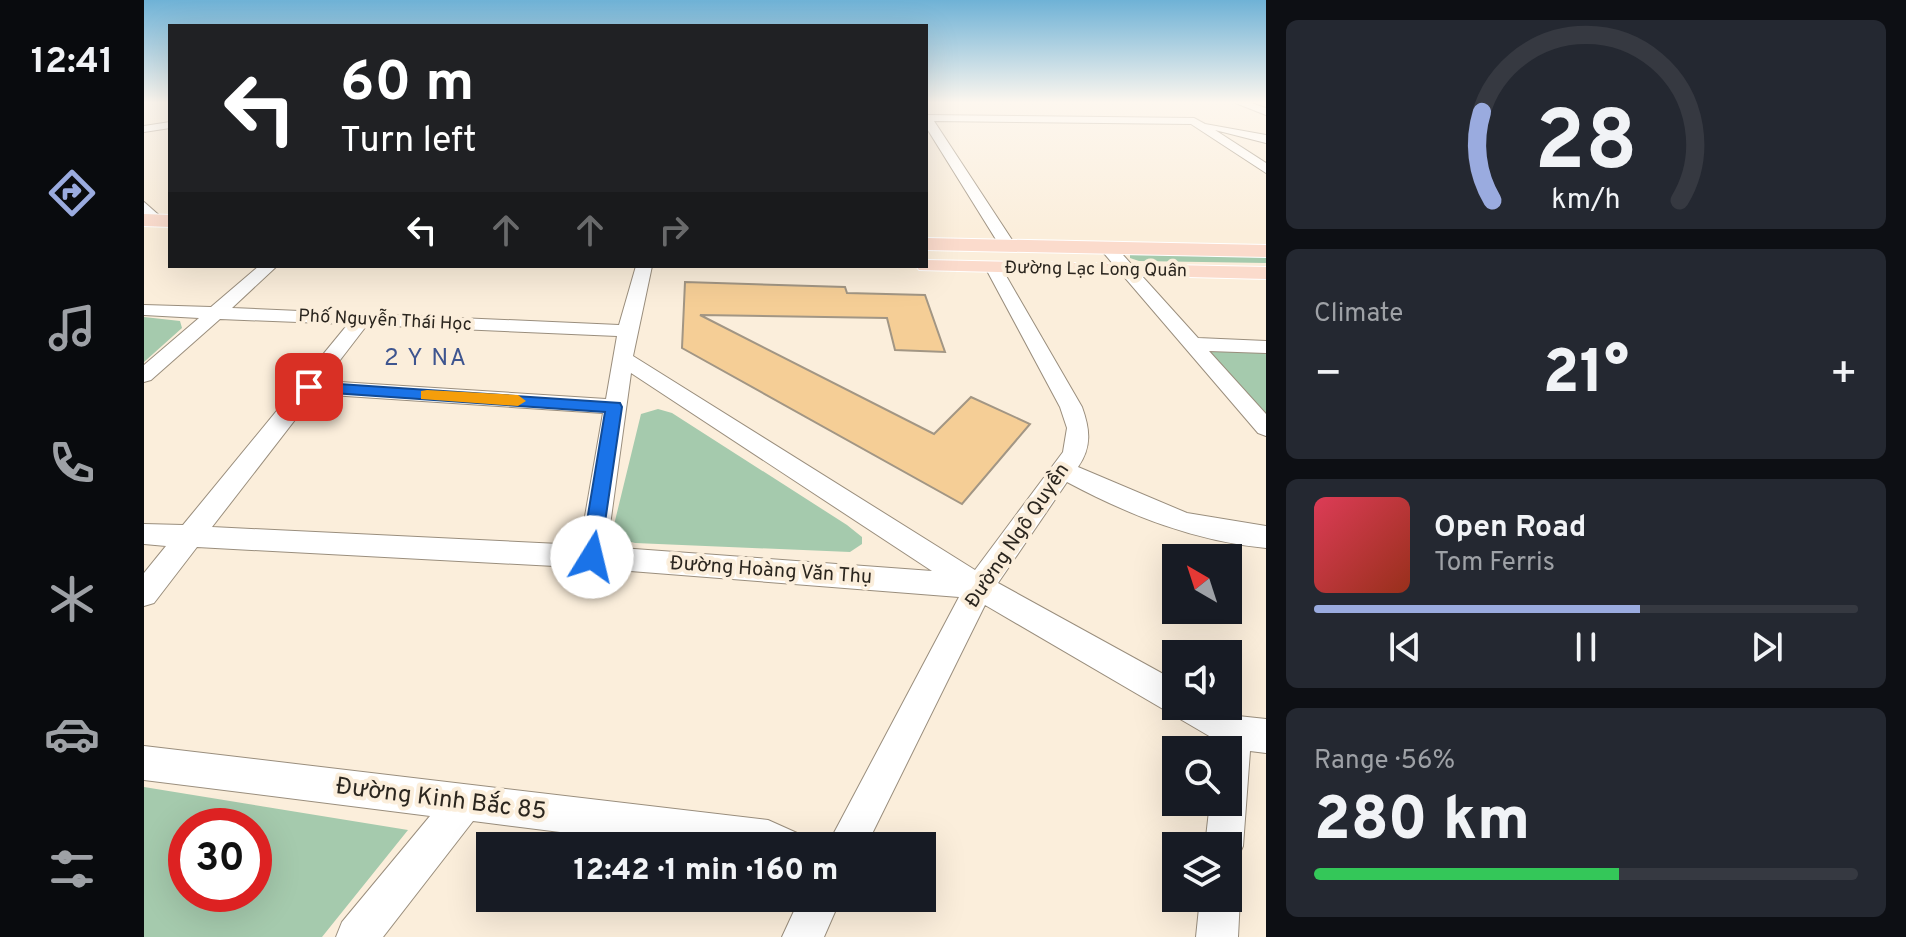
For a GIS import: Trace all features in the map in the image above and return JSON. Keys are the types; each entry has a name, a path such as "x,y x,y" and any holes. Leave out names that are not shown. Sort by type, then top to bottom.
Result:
{"main road":[{"name":"Đường Lạc Long Quân","path":"928,244 1001,257 1129,270 1266,273"},
{"name":"Đường Lạc Long Quân","path":"928,266 1108,248 1266,251"}],"street":[{"name":"Đường Ngô Quyền","path":"853,832 979,587 1064,470 1076,444 1078,428 1071,407 1001,257 941,146"},
{"path":"1231,146 1266,169"},
{"path":"1243,154 1266,155"},
{"path":"1108,248 1266,428"},
{"path":"144,376 267,268"},
{"path":"592,557 622,358 643,268"},
{"name":"Phố Nguyễn Thái Học","path":"144,310 627,331"},
{"path":"144,594 193,537 361,321"},
{"path":"1192,344 1266,347"},
{"path":"622,358 979,587"},
{"path":"309,387 614,407"},
{"path":"1064,470 1173,522 1213,532 1266,537"},
{"name":"Đường Hoàng Văn Thụ","path":"144,534 592,557 979,587 1162,691"},
{"path":"1220,720 1250,734 1227,832"},
{"name":"Đường Kinh Bắc 85","path":"144,763 707,832"},
{"path":"357,937 463,804"},
{"path":"803,937 815,912"},
{"path":"1217,937 1219,912"}],"green space":[{"path":"1130,253 1266,256 1266,263 1139,261 1130,258"},
{"path":"144,317 180,321 182,328 144,362"},
{"path":"1213,347 1266,351 1266,423 1204,353"},
{"path":"658,409 672,413 847,525 862,537 862,544 850,552 635,543 620,539 613,529 641,414"},
{"path":"144,787 408,830 322,937 144,937"}],"building":[{"path":"685,282 845,287 847,293 925,295 945,352 895,350 887,318 700,315 934,434 971,397 1030,424 962,504 682,348"}],"slow traffic":[{"path":"427,395 518,401"}],"district":[{"name":"2 Y NA","path":"426,359"}],"route":[{"path":"309,387 614,407 592,557"}]}
